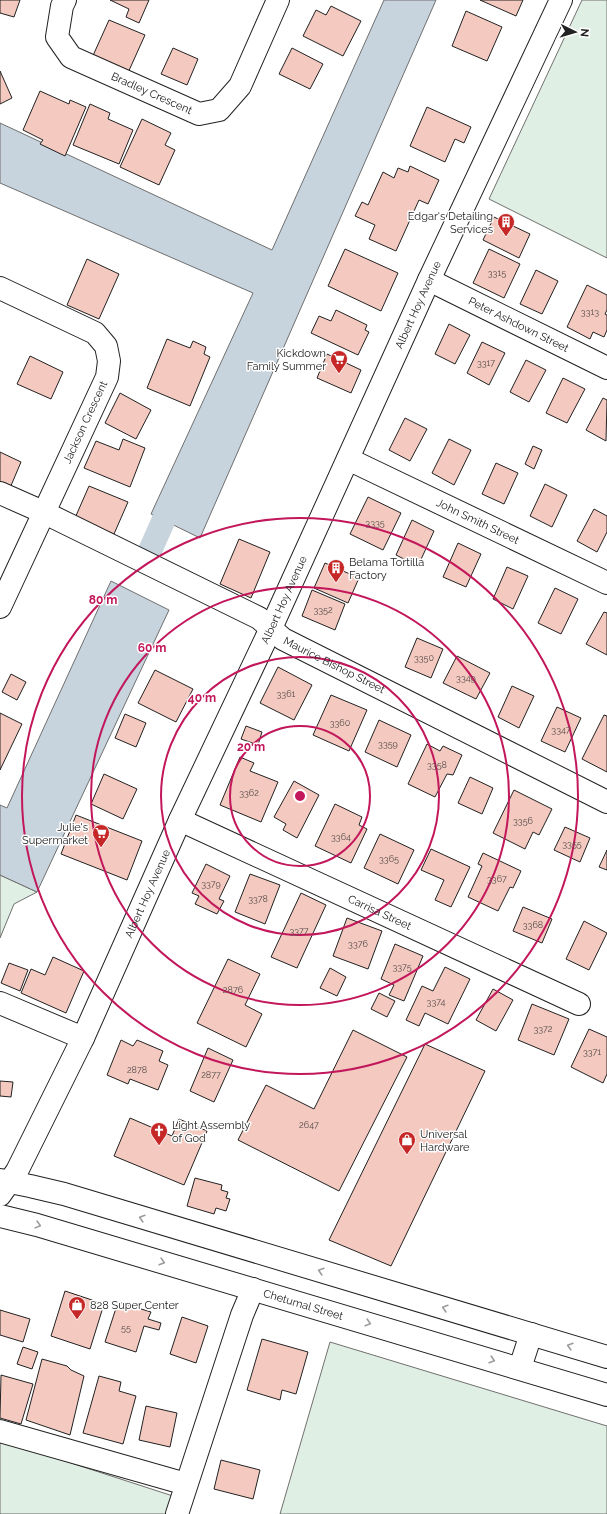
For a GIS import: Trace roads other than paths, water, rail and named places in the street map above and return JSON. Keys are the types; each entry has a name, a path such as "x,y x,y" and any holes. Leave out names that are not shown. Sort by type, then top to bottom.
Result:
{"main road":[{"name":"Bradley Crescent","path":"65,0 62,6 57,37 71,57 199,114 219,110 240,86 278,0"},
{"name":"Albert Hoy Avenue","path":"3,1186 17,1171 83,1038 180,820 271,628 429,280 561,0"},
{"name":"Peter Ashdown Street","path":"429,280 607,368"},
{"name":"Jackson Crescent","path":"0,288 95,333 106,346 110,361 106,377 0,607"},
{"name":"John Smith Street","path":"348,459 607,583"},
{"name":"Maurice Bishop Street","path":"0,493 43,512 259,618 283,639 607,802"},
{"name":"Carrisa Street","path":"180,820 579,1004"},
{"path":"0,1003 83,1038"},
{"path":"3,1186 64,1194 607,1357"},
{"name":"Chetumal Street","path":"0,1216 37,1225 607,1395"},
{"path":"177,1514 242,1315 253,1289"},
{"path":"520,1368 531,1334"},
{"path":"0,1431 186,1484"}],"waterway":[{"path":"149,553 177,490"}],"place":[{"name":"Edgar's Detailing Services","path":"506,237"},
{"name":"Kickdown Family Summer","path":"339,374"},
{"name":"Belama Tortilla Factory","path":"336,583"},
{"name":"Julie's Supermarket","path":"101,848"},
{"name":"Light Assembly of God","path":"159,1146"},
{"name":"Universal Hardware","path":"407,1155"},
{"name":"828 Super Center","path":"77,1320"}]}
